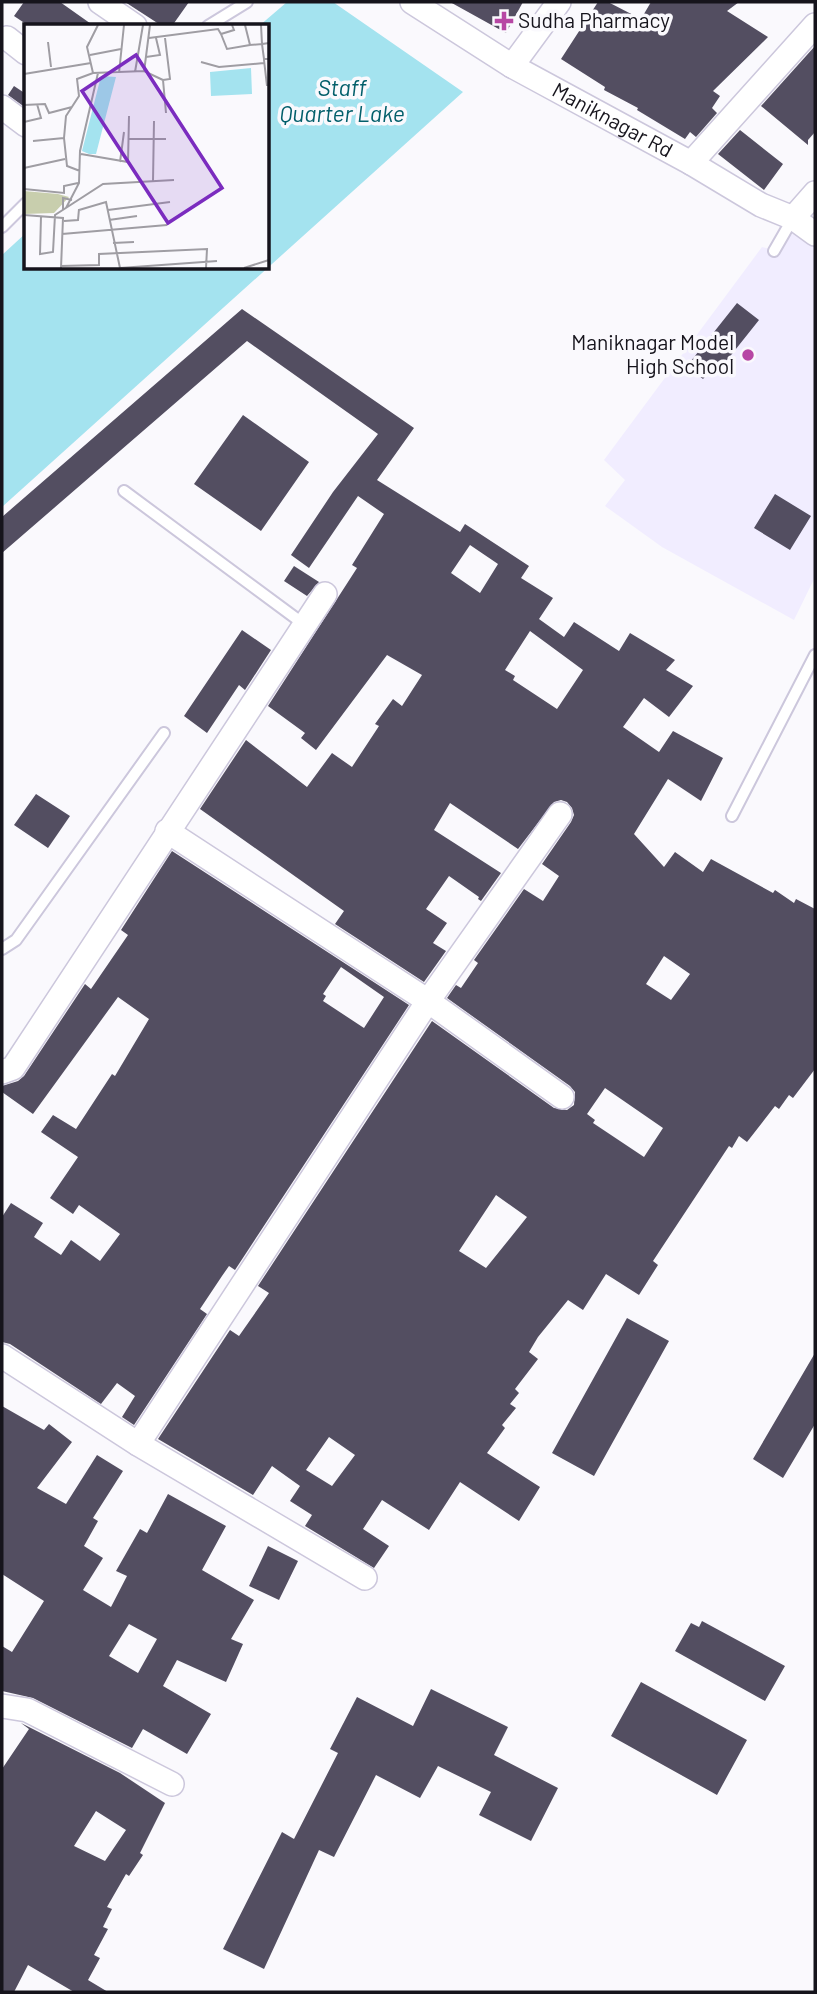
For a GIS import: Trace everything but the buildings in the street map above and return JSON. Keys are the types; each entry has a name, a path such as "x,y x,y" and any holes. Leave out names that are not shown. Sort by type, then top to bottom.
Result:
{"street":[{"path":"100,2 132,24"},
{"name":"Maniknagar Rd","path":"412,2 512,66 691,163 761,205 793,218 815,234"},
{"path":"512,66 559,2"},
{"path":"691,163 815,25"},
{"path":"7,38 24,51"},
{"path":"2,107 24,124"},
{"path":"793,218 815,193"},
{"path":"2,1072 13,1068 325,594"},
{"path":"138,1444 428,1000 560,814"},
{"path":"167,831 428,1000 562,1097"},
{"path":"2,1356 138,1444 365,1578"},
{"path":"2,1706 27,1710 172,1784"}],"lane":[{"path":"211,24 247,2"},
{"path":"2,227 24,205"},
{"path":"774,251 793,218"},
{"path":"124,491 304,625"},
{"path":"732,816 815,655"},
{"path":"2,949 16,940 164,733"}],"shaded area":[{"name":"Maniknagar Model High School","path":"796,231 815,247 815,577 794,620 662,547 605,506 625,480 604,460 762,247 774,250"}],"water":[{"name":"Staff Quarter Lake","path":"287,2 333,2 463,92 270,266 270,24 261,24"},
{"path":"24,235 24,270 265,270 2,507 2,255"}],"place":[{"name":"Sudha Pharmacy","path":"504,21"},
{"name":"Maniknagar Model High School","path":"748,355"}]}
